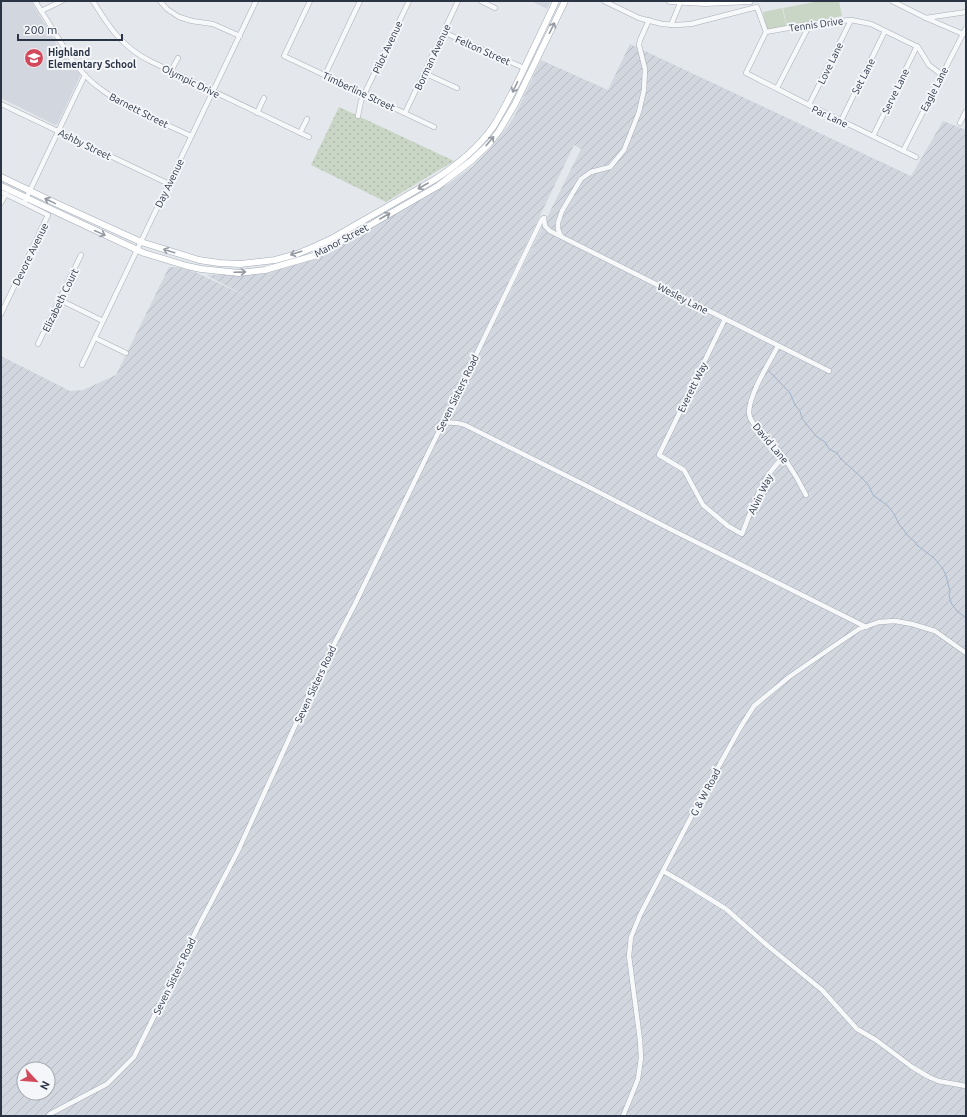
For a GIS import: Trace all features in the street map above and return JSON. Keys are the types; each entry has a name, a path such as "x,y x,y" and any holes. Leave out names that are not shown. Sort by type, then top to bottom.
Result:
{"main road":[{"name":"Manor Street","path":"1,177 51,202 141,242 199,260 240,264 276,260 296,254 331,239 449,171 483,139 493,127 508,100 556,1"},
{"name":"Manor Street","path":"1,186 25,201 137,250 187,266 239,273 265,270 318,255 438,186 472,161 489,144 499,131 515,104 565,1"},
{"path":"670,1 716,3 750,1"}],"street":[{"name":"Barnett Street","path":"35,1 63,49 76,66 101,89 119,101 192,136"},
{"path":"41,11 62,1"},
{"name":"Olympic Drive","path":"93,1 109,26 125,44 144,58 309,137"},
{"path":"160,1 180,17 192,21 213,24 240,36"},
{"name":"Day Avenue","path":"82,365 256,1"},
{"name":"Timberline Street","path":"310,1 284,56 434,127"},
{"path":"324,75 360,1"},
{"name":"Pilot Avenue","path":"358,116 361,101 409,1"},
{"name":"Borman Avenue","path":"405,113 458,1"},
{"path":"481,1 495,8"},
{"path":"604,1 635,16 671,25 691,24 758,7 766,32"},
{"path":"671,25 681,1"},
{"path":"892,1 963,34"},
{"path":"926,18 966,12"},
{"path":"562,236 558,229 558,223 562,211 581,179 591,172 610,167 624,150 639,112 644,90 645,69 640,40 649,20"},
{"name":"Tennis Drive","path":"766,32 810,24 851,20 871,24 917,46"},
{"name":"Love Lane","path":"809,106 851,20"},
{"path":"777,88 810,24"},
{"name":"Eagle Lane","path":"903,151 966,28"},
{"name":"Set Lane","path":"841,120 885,31"},
{"name":"Felton Street","path":"443,32 524,68"},
{"name":"Par Lane","path":"766,32 746,73 809,106 916,157"},
{"path":"917,46 921,50 928,65 942,75"},
{"name":"Serve Lane","path":"873,136 917,46"},
{"path":"171,71 178,58"},
{"path":"424,72 457,88"},
{"path":"1,203 3,193 25,201 85,75"},
{"path":"257,113 264,98"},
{"name":"Ashby Street","path":"1,104 169,184"},
{"path":"960,123 966,111"},
{"path":"300,133 307,119"},
{"name":"Devore Avenue","path":"1,314 48,215 25,201"},
{"name":"Wesley Lane","path":"544,218 545,226 548,230 829,371"},
{"name":"Seven Sisters Road","path":"48,1116 107,1084 134,1057 198,927 238,851 318,675 355,604 442,423 542,219 544,218"},
{"name":"Elizabeth Court","path":"38,344 81,255"},
{"path":"60,300 103,321"},
{"name":"Everett Way","path":"725,319 659,455 684,470 703,505 728,526 742,534"},
{"path":"95,338 126,353"},
{"name":"David Lane","path":"778,346 755,390 750,404 749,414 754,426 766,436 784,457 793,470 806,495"},
{"path":"442,423 458,422 465,425 866,627"},
{"name":"Alvin Way","path":"742,534 763,484 776,463 784,457"},
{"name":"G & W Road","path":"622,1116 638,1079 641,1058 629,956 630,937 700,800 754,706 789,677 859,630 879,622 895,621 912,624 935,631 966,653"},
{"path":"663,871 684,882 726,909 822,990 857,1029 876,1040 928,1077 938,1081 966,1086"}],"shaded area":[{"name":"Highland Elementary School","path":"1,1 31,1 62,53 80,74 58,123 55,125 1,98"},
{"path":"533,1 551,1 547,9"},
{"path":"630,44 911,176 943,121 966,130 966,1116 1,1116 1,356 70,391 83,390 116,375 169,267 177,267 195,272 248,297 206,275 260,274 321,255 380,215 448,184 473,166 492,147 508,126 515,115 541,60 608,90","holes":["574,145 581,149 458,397 454,395"]}],"green space":[{"path":"819,1 839,1 842,16 787,27 783,8"},
{"path":"782,8 787,28 767,31 763,12"},
{"path":"339,107 454,161 386,202 311,165"}],"waterway":[{"path":"769,371 790,393 795,405 800,411 802,418 817,437 825,442 829,449 837,453 841,459 861,477 869,486 873,495 888,506 906,534 918,546 934,558 943,569 950,591 949,595 951,603 957,611 966,618"}],"place":[{"name":"Highland Elementary School","path":"34,58"}]}
